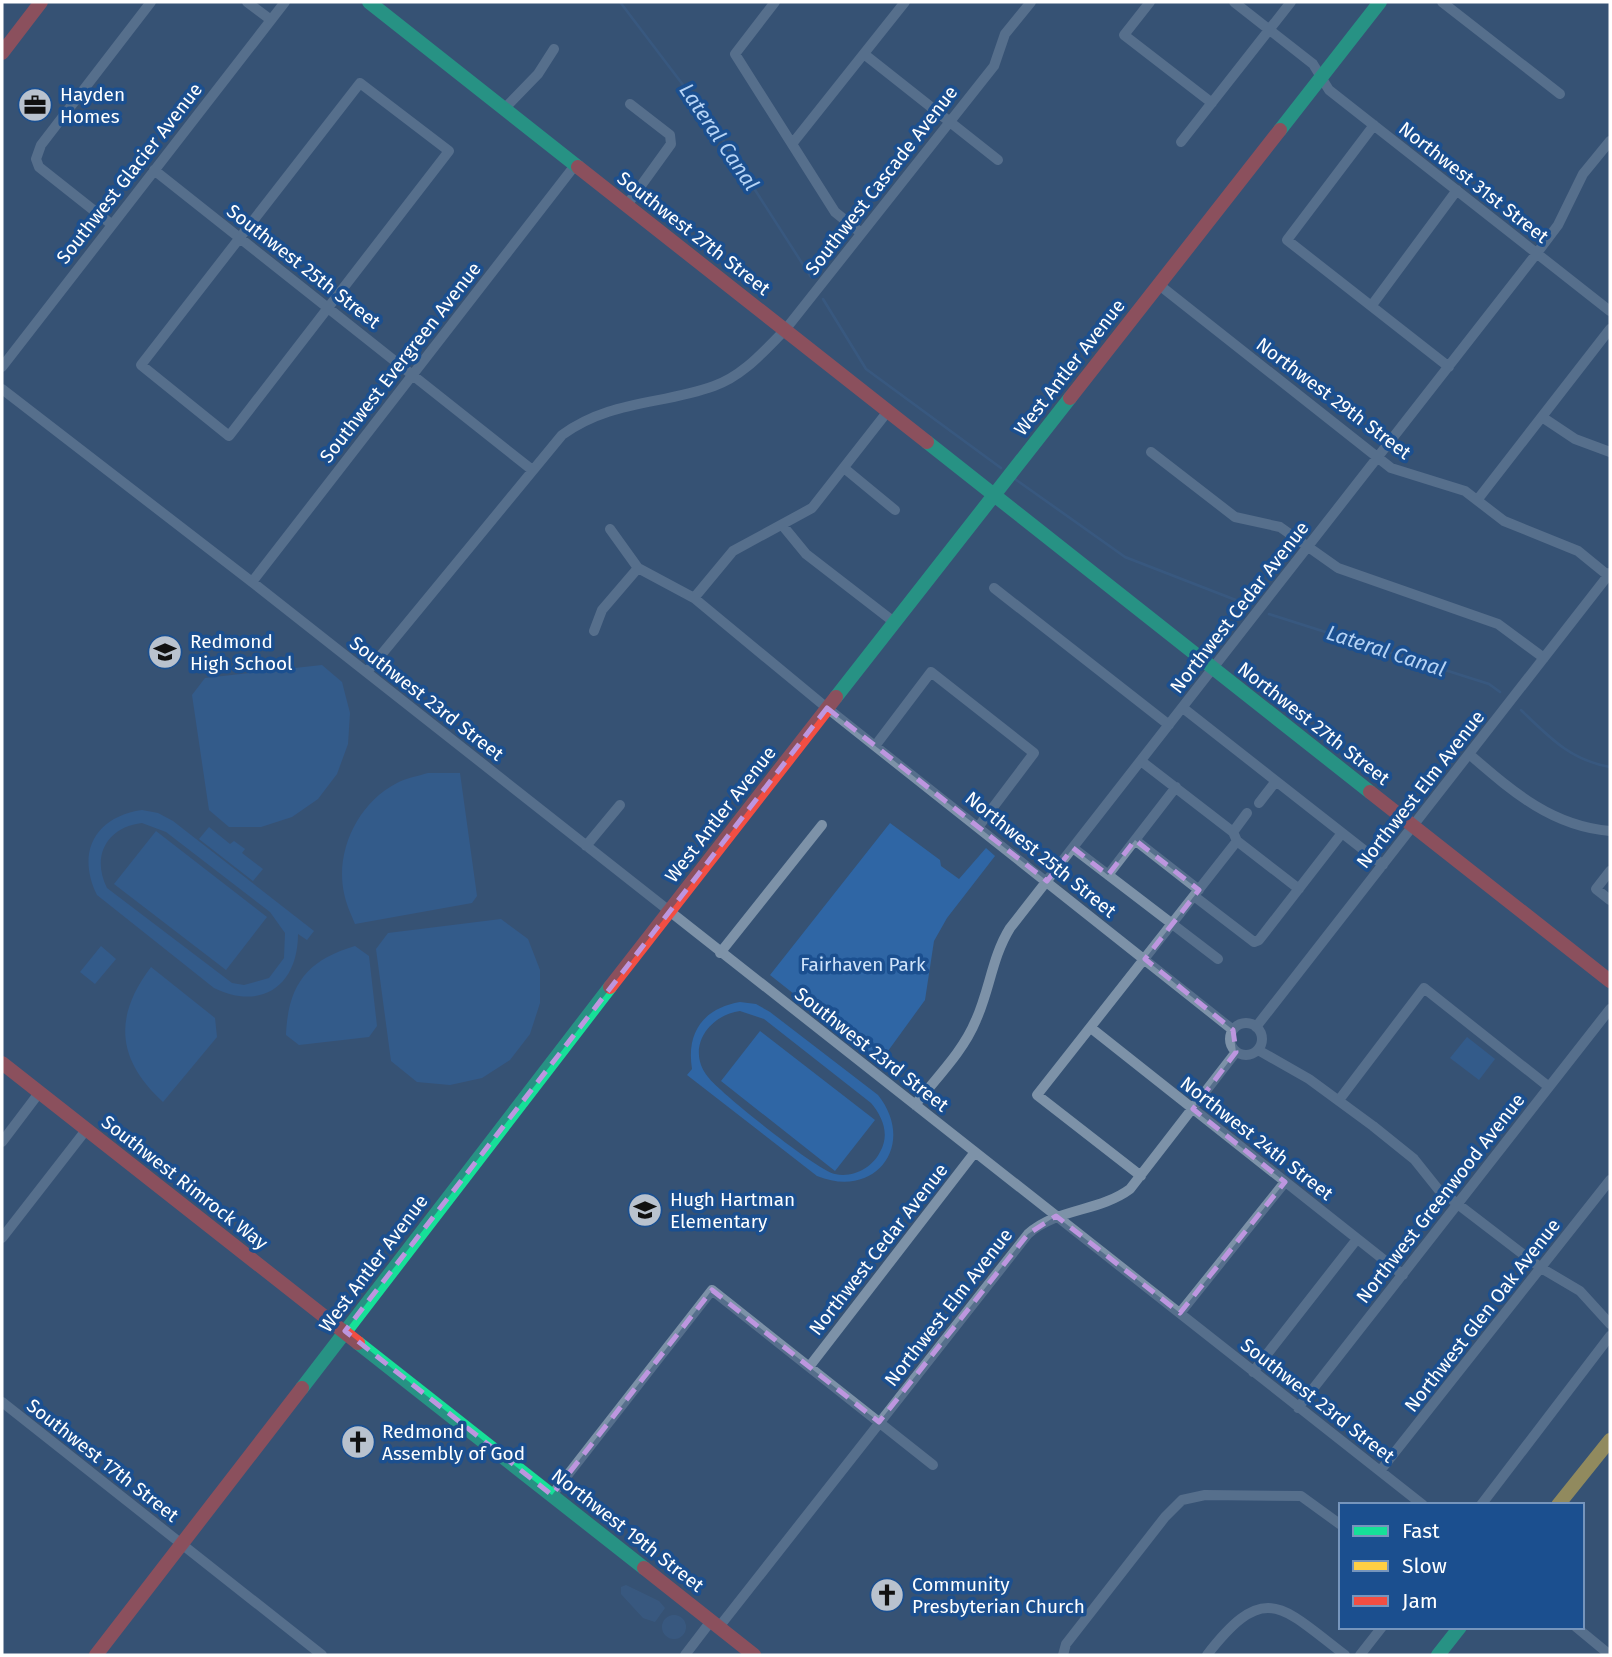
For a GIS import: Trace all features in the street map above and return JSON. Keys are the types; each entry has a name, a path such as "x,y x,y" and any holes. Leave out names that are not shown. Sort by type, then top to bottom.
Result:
{"main road":[{"path":"2,53 41,2"},
{"name":"Southwest 27th Street","path":"371,2 994,495"},
{"name":"West Antler Avenue","path":"96,1655 668,912 1380,2"},
{"name":"Northwest 27th Street","path":"994,495 1610,981"},
{"name":"Southwest Rimrock Way","path":"2,1063 345,1331"},
{"name":"Northwest 19th Street","path":"345,1331 754,1655"},
{"path":"1560,1503 1610,1440"},
{"path":"1438,1655 1458,1629"}],"street":[{"path":"111,224 39,167 36,159 41,145 151,2"},
{"path":"247,2 271,20"},
{"name":"Southwest Glacier Avenue","path":"2,367 285,2"},
{"path":"775,2 735,54 835,212 861,233"},
{"path":"792,144 905,2"},
{"name":"Southwest Cascade Avenue","path":"367,673 531,469 562,435 582,421 605,411 715,386 746,369 785,330 994,66 1005,34 1031,2"},
{"path":"1150,2 1124,35 1212,103"},
{"name":"Northwest 31st Street","path":"1234,2 1313,64 1329,90 1610,311"},
{"path":"1181,142 1291,2"},
{"path":"1441,2 1560,94"},
{"path":"505,108 538,74 554,49"},
{"path":"864,54 998,160"},
{"path":"360,83 449,151 229,436 141,365 240,237 360,83"},
{"path":"627,205 671,144 666,131 630,104"},
{"path":"1374,125 1287,240 1449,367"},
{"name":"Northwest Cedar Avenue","path":"915,1105 966,1042 977,1020 1000,944 1537,253 1558,225 1583,174 1610,141"},
{"name":"Southwest Evergreen Avenue","path":"252,582 576,164"},
{"name":"Southwest 25th Street","path":"154,170 531,469"},
{"path":"1372,305 1457,190"},
{"name":"Northwest 29th Street","path":"1158,284 1377,458 1408,476 1465,491 1504,521 1578,551 1610,575"},
{"path":"1478,499 1610,329"},
{"name":"Southwest 23rd Street","path":"2,388 1420,1503"},
{"path":"694,598 733,551 812,509 888,411"},
{"path":"1542,417 1575,439 1610,452"},
{"path":"1151,452 1235,517 1280,527 1338,568 1498,624 1544,659"},
{"path":"844,468 895,510"},
{"path":"783,526 806,554 894,622"},
{"path":"610,529 638,568 694,598 827,708"},
{"path":"594,631 602,610 638,568"},
{"name":"Northwest Elm Avenue","path":"1256,1027 1610,575"},
{"path":"994,587 1169,725"},
{"path":"875,746 931,672 1034,753 979,826"},
{"name":"Northwest 25th Street","path":"827,708 1233,1030"},
{"path":"1183,708 1383,865"},
{"path":"1469,754 1518,797 1542,811 1566,822 1610,831"},
{"path":"1141,761 1299,889"},
{"path":"1259,803 1276,782"},
{"path":"1108,875 1176,788"},
{"path":"586,846 620,805"},
{"path":"1141,1176 1037,1095 1197,893 1247,813"},
{"path":"720,953 822,825"},
{"path":"1135,840 1254,942 1259,940 1342,833"},
{"path":"1073,848 1218,959"},
{"path":"1610,871 1597,889 1610,900"},
{"path":"1339,1100 1424,988 1549,1087"},
{"name":"Northwest Greenwood Avenue","path":"1298,1408 1610,1009"},
{"path":"1241,1024 1256,1027 1262,1040 1258,1050 1245,1055 1236,1052 1230,1044 1233,1030 1241,1024"},
{"name":"Northwest 24th Street","path":"1091,1028 1402,1275"},
{"path":"1258,1050 1339,1100 1415,1159 1431,1182 1457,1205 1541,1268 1580,1292 1610,1324"},
{"name":"Northwest Elm Avenue","path":"685,1655 715,1624 1028,1234 1040,1223 1056,1216 1118,1197 1141,1176 1236,1052"},
{"path":"2,1142 39,1093"},
{"path":"2,1238 86,1129"},
{"name":"Northwest Cedar Avenue","path":"808,1367 975,1152"},
{"name":"Northwest Glen Oak Avenue","path":"1380,1471 1610,1180"},
{"path":"1180,1313 1285,1182"},
{"path":"1253,1372 1357,1239"},
{"path":"552,1495 712,1290 933,1465"},
{"path":"1483,1503 1610,1336"},
{"name":"Southwest 17th Street","path":"2,1402 321,1655"},
{"path":"1063,1655 1066,1644 1165,1517 1182,1500 1205,1495 1301,1496 1339,1524"},
{"path":"1207,1655 1230,1625 1253,1609 1275,1609 1289,1612 1345,1655"},
{"path":"1360,1655 1380,1629"},
{"path":"1578,1629 1610,1655"}],"highlighted area":[{"path":"827,708 1047,881 1073,848 1108,875 1135,840 1199,890 1145,959 1233,1030 1236,1052 1193,1109 1285,1182 1180,1313 1056,1216 1028,1234 879,1422 712,1290 552,1495 345,1331"}],"green space":[{"path":"322,665 342,682 350,713 348,744 337,774 318,799 292,817 261,827 229,827 209,810 192,695 205,678"},
{"path":"428,773 460,773 477,896 472,903 355,924 345,897 342,877 343,861 352,830 371,803 383,792 401,781"},
{"path":"142,810 158,813 173,821 314,931 307,940 298,934 291,968 284,980 274,989 247,997 214,988 97,895 89,865 94,839 112,820","holes":["142,823 166,832 270,912 285,933 284,958 269,978 244,985 232,983 107,888 101,865 105,845 111,837 120,830"]},
{"name":"Fairhaven Park","path":"890,823 940,860 941,866 959,879 986,848 995,856 947,918 934,941 925,1000 880,1062 770,975"},
{"path":"209,827 230,844 234,841 245,849 242,853 263,869 253,881 199,839"},
{"path":"156,831 267,917 226,970 114,884"},
{"path":"501,919 528,939 540,970 540,1003 530,1034 510,1060 482,1078 450,1085 417,1082 391,1061 376,949 388,933"},
{"path":"101,946 116,959 95,984 80,972"},
{"path":"355,946 369,956 377,1026 369,1037 299,1045 286,1035 291,1002 296,989 313,967 338,952"},
{"path":"151,967 215,1018 217,1037 163,1102 136,1070 126,1037 130,1003"},
{"path":"740,1002 756,1004 770,1012 878,1095 889,1114 893,1132 891,1148 884,1163 873,1174 857,1180 838,1181 817,1176 687,1075 692,1069 692,1044 700,1024 707,1016 727,1005","holes":["740,1011 764,1019 875,1108 885,1133 877,1158 867,1167 842,1175 825,1170 770,1130 708,1077 699,1055 700,1044 710,1026 719,1019"]},
{"path":"760,1031 875,1120 835,1171 721,1081"},
{"path":"1467,1037 1495,1059 1479,1080 1450,1058"}],"shaded area":[{"path":"626,1585 659,1601 665,1608 655,1622 643,1618 621,1594 621,1587"},
{"path":"674,1615 682,1619 686,1627 682,1635 674,1639 666,1635 662,1627 666,1619"}],"waterway":[{"name":"Lateral Canal","path":"620,2 712,123 811,277"},
{"name":"Lateral Canal","path":"823,299 866,369 1001,468"},
{"name":"Lateral Canal","path":"1015,479 1125,557 1246,604"},
{"name":"Lateral Canal","path":"1269,614 1489,684 1500,692"},
{"name":"Lateral Canal","path":"1521,710 1561,746 1583,759 1610,767"}],"traffic: fast":[{"path":"369,2 578,167"},
{"path":"1280,130 1380,2"},
{"path":"836,697 1070,398"},
{"path":"927,442 1370,792"},
{"path":"302,1388 610,987"},
{"path":"358,1343 644,1568"},
{"path":"1438,1655 1458,1629"}],"traffic: slow":[{"path":"1560,1503 1610,1440"}],"traffic: jam":[{"path":"2,53 41,2"},
{"path":"1070,398 1280,130"},
{"path":"578,167 927,442"},
{"path":"610,987 836,697"},
{"path":"1370,792 1610,981"},
{"path":"2,1063 358,1343"},
{"path":"96,1655 302,1388"},
{"path":"644,1568 754,1655"}],"place":[{"name":"Hayden Homes","path":"35,105"},
{"name":"Redmond High School","path":"165,652"},
{"name":"Hugh Hartman Elementary","path":"645,1210"},
{"name":"Redmond Assembly of God","path":"358,1442"},
{"name":"Community Presbyterian Church","path":"887,1595"}]}
